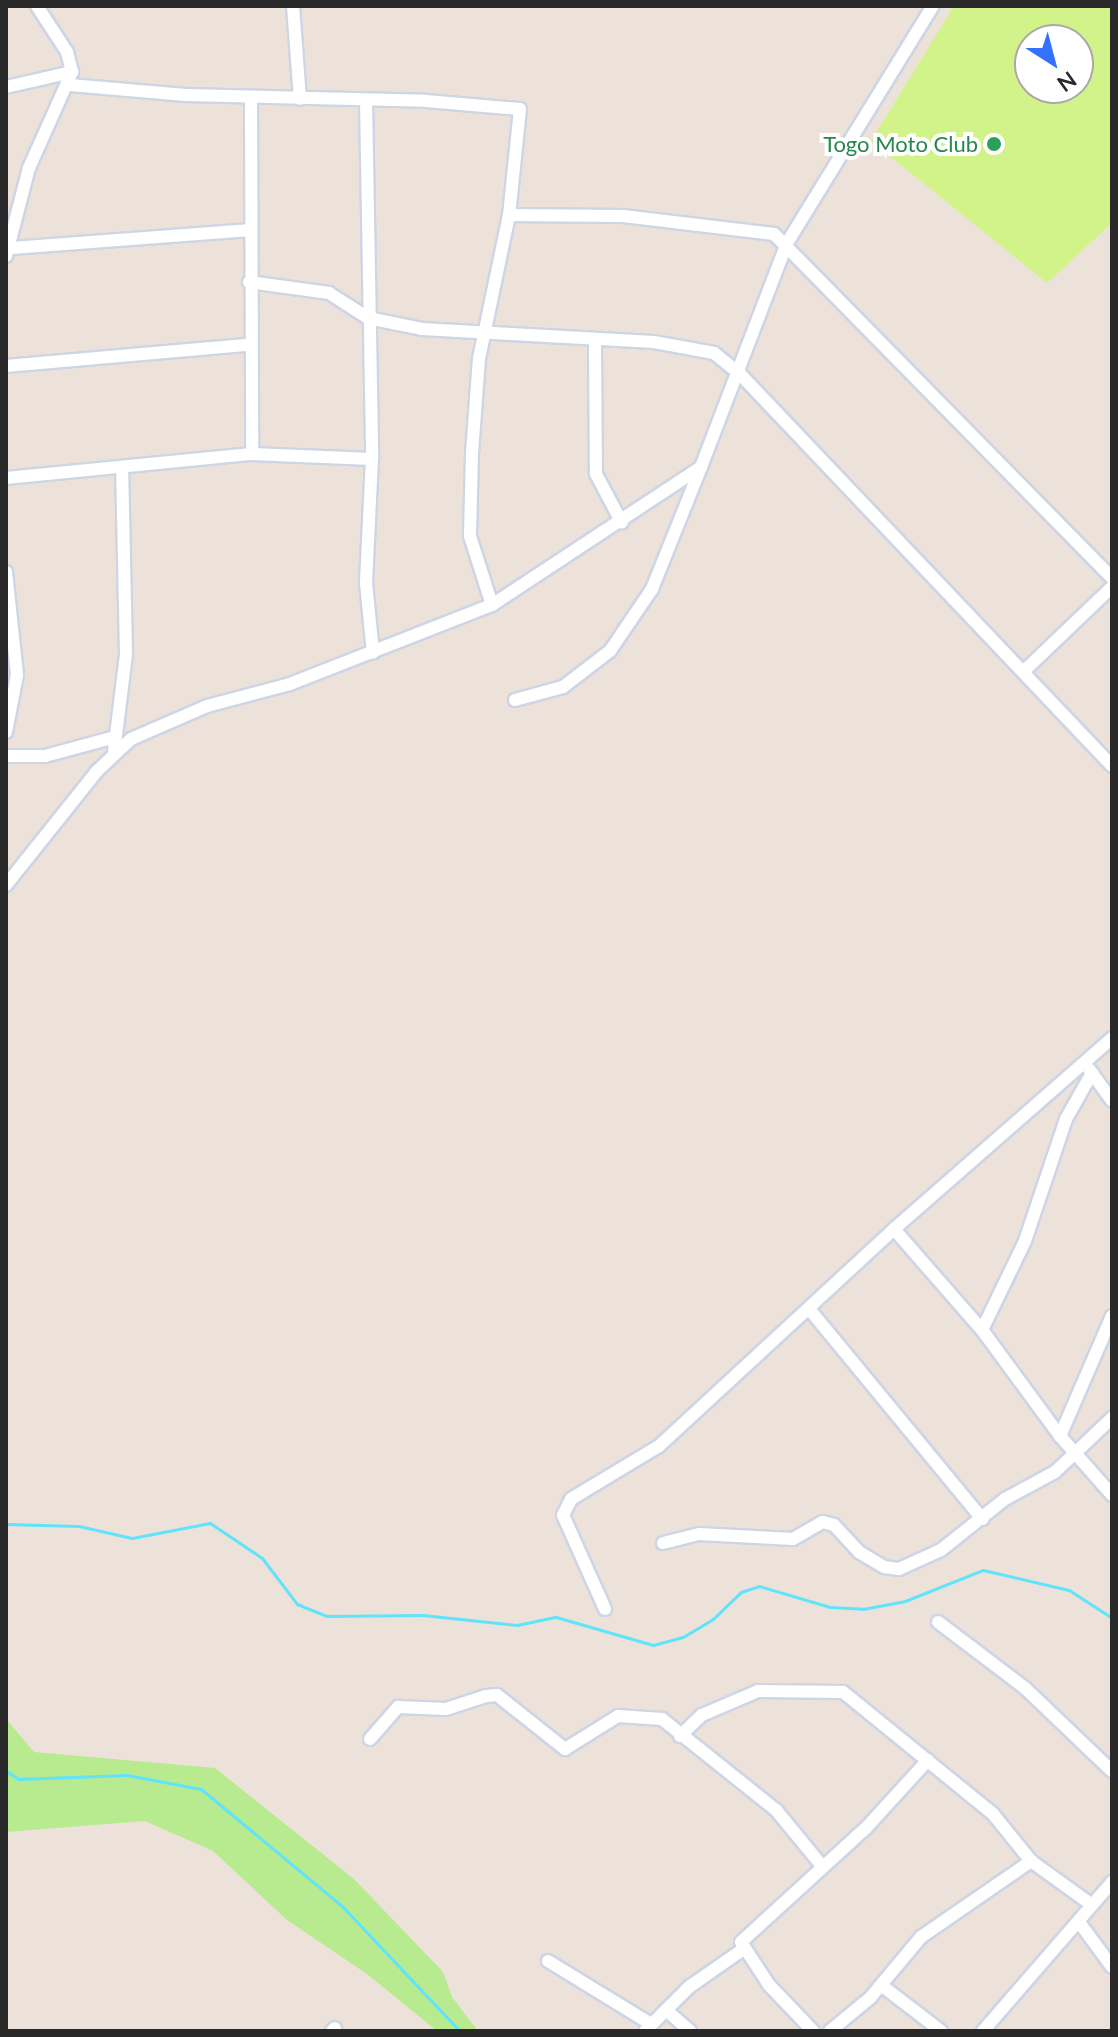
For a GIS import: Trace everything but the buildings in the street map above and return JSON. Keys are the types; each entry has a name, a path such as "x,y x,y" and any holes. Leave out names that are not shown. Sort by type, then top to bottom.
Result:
{"street":[{"path":"37,6 67,52 71,78 48,117 29,168 9,244 248,230"},
{"path":"293,6 300,99"},
{"path":"515,700 563,687 610,651 652,589 740,374 787,243 933,6"},
{"path":"6,87 71,78 251,97 520,109 509,215 484,334 470,536 492,605"},
{"path":"251,97 253,178 248,230 248,345 252,454"},
{"path":"366,101 372,459 366,583 373,653"},
{"path":"509,215 695,221 774,234 787,243 859,323 1112,578"},
{"path":"249,282 329,293 353,304 368,318 422,329 690,346 714,353 740,374 1112,766"},
{"path":"595,342 596,474 622,523"},
{"path":"6,366 248,345"},
{"path":"6,478 252,454 372,459"},
{"path":"6,885 114,751 147,729 373,653 492,605 622,523 701,467"},
{"path":"114,751 126,654 122,468"},
{"path":"6,572 17,675 6,732"},
{"path":"1023,672 1112,587"},
{"path":"6,756 45,756 115,737"},
{"path":"605,1609 563,1515 571,1499 659,1446 810,1310 894,1229 1083,1059 1112,1038"},
{"path":"1083,1059 1112,1101"},
{"path":"982,1330 1025,1241 1066,1119 1092,1073"},
{"path":"894,1229 982,1330 1060,1436 1112,1495"},
{"path":"810,1310 982,1519"},
{"path":"1060,1436 1112,1316"},
{"path":"663,1543 699,1534 793,1539 823,1522 834,1525 859,1552 884,1567 899,1569 941,1550 1005,1499 1055,1472 1112,1418"},
{"path":"938,1622 1025,1688 1112,1771"},
{"path":"680,1736 702,1715 758,1691 797,1695 832,1690 851,1697 993,1814 1031,1861 1092,1905"},
{"path":"370,1739 398,1707 446,1709 497,1695 565,1749 618,1716 662,1719 776,1810 822,1866"},
{"path":"813,2031 769,1985 741,1942 866,1828 928,1760"},
{"path":"830,2031 881,1985 921,1937 1031,1861"},
{"path":"983,2031 1112,1882"},
{"path":"1079,1922 1112,1967"},
{"path":"548,1961 648,2028 666,2010 745,1948"},
{"path":"881,1985 941,2031"},
{"path":"666,2010 690,2031"}],"green space":[{"name":"Togo Moto Club","path":"954,6 1112,6 1112,223 1047,283 871,141"},
{"path":"6,1719 34,1752 215,1768 354,1879 443,1972 452,1997 478,2031 437,2031 367,1974 287,1920 213,1851 145,1821 6,1832"}],"waterway":[{"path":"6,1524 79,1526 132,1538 210,1523 262,1558 297,1604 326,1616 423,1615 517,1625 556,1617 653,1645 683,1637 713,1619 741,1592 759,1586 830,1607 863,1609 905,1601 983,1570 1069,1590 1112,1618"},
{"path":"6,1771 19,1779 127,1775 201,1789 342,1906 460,2031"}],"place":[{"name":"Togo Moto Club","path":"994,144"}]}
